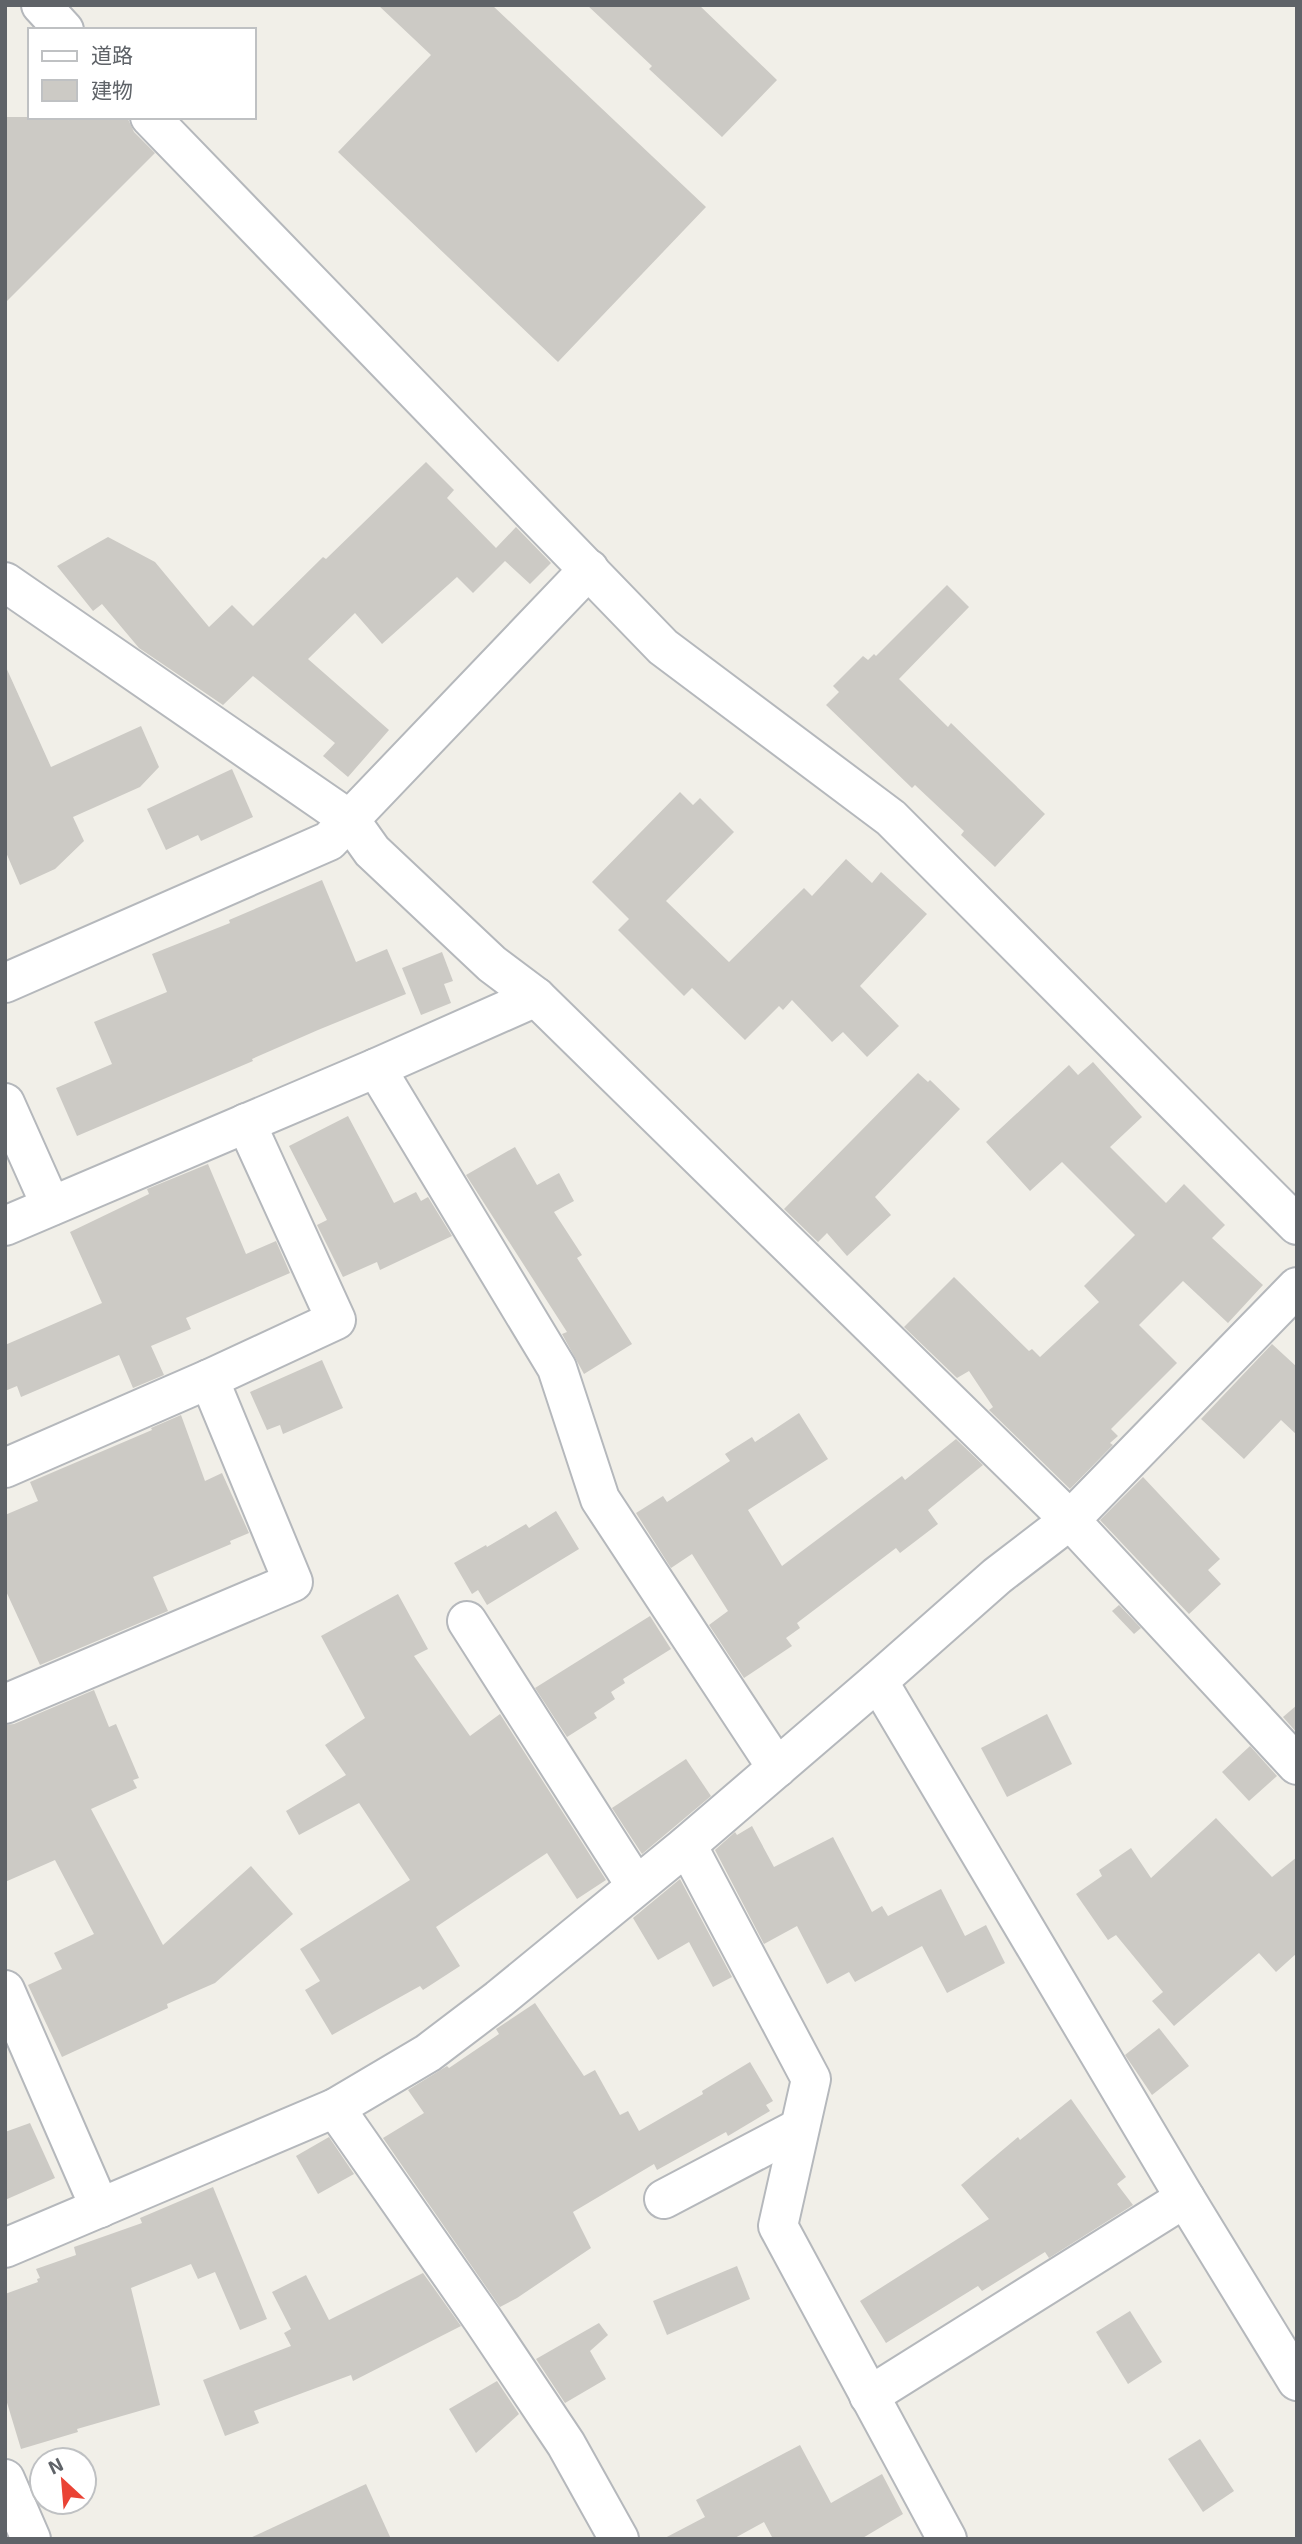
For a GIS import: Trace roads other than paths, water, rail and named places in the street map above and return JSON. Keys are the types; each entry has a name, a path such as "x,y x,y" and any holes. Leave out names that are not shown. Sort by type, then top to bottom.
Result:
{"street":[{"path":"41,5 62,28"},
{"path":"152,119 663,647 891,818 1297,1225"},
{"path":"5,983 329,841 589,569"},
{"path":"5,582 350,820 372,851 492,964 536,997 1070,1520 1297,1765"},
{"path":"5,1226 536,997"},
{"path":"376,1068 557,1368 600,1499 777,1768"},
{"path":"5,1103 51,1206"},
{"path":"5,1468 336,1320 247,1123"},
{"path":"5,2248 335,2109 428,2053 499,1999 687,1845 997,1576 1070,1520 1297,1287"},
{"path":"5,1704 293,1583 209,1379"},
{"path":"467,1621 636,1886"},
{"path":"878,1681 1185,2198 1292,2364"},
{"path":"687,1845 811,2079 778,2226 947,2539"},
{"path":"5,1990 100,2208"},
{"path":"335,2109 566,2444 619,2539"},
{"path":"664,2199 799,2127"},
{"path":"869,2396 1185,2198"},
{"path":"5,2479 31,2539"}]}
